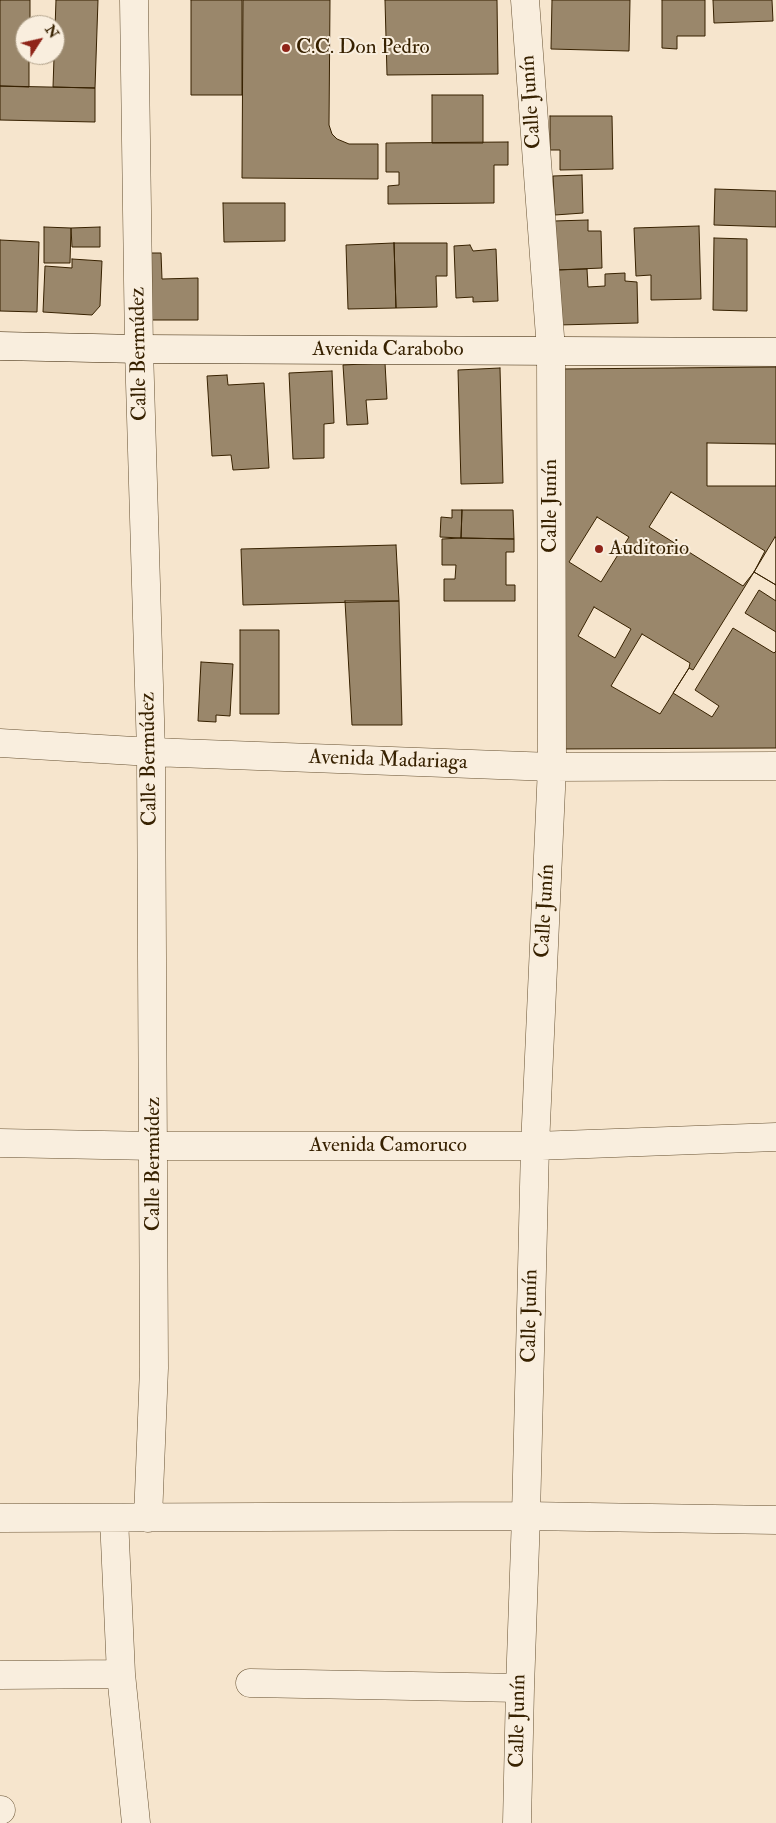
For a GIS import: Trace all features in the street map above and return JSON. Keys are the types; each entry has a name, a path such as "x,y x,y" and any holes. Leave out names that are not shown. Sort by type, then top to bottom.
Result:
{"street":[{"name":"Calle Bermúdez","path":"134,0 139,349 151,752 154,1368 148,1518"},
{"name":"Calle Junín","path":"517,1823 535,1146 552,767 551,350 525,0"},
{"name":"Avenida Carabobo","path":"0,346 139,349 776,352"},
{"name":"Avenida Madariaga","path":"0,743 151,752 552,767 776,766"},
{"name":"Avenida Camoruco","path":"0,1143 154,1146 535,1146 776,1137"},
{"path":"0,1518 526,1516 776,1520"},
{"path":"114,1518 122,1674 136,1823"},
{"path":"0,1675 122,1674"},
{"path":"250,1683 520,1688"}],"building":[{"path":"0,0 30,0 30,15 15,15 15,65 29,65 29,87 0,86"},
{"path":"56,0 98,0 95,88 53,87 54,65 65,65 65,15 55,15"},
{"path":"191,0 242,0 242,95 191,95"},
{"name":"C.C. Don Pedro","path":"243,0 330,0 329,125 332,134 337,139 349,144 378,144 378,179 242,178"},
{"path":"385,0 497,0 498,74 387,75"},
{"path":"552,0 630,0 629,51 551,49"},
{"path":"662,0 705,0 705,36 677,36 677,49 662,48"},
{"path":"713,0 772,0 773,21 714,23"},
{"path":"0,86 95,88 95,122 0,120"},
{"path":"432,95 483,95 483,143 432,143"},
{"path":"550,116 612,116 613,169 560,170 560,150 550,150"},
{"path":"508,142 508,165 494,165 494,203 388,204 388,186 399,185 399,172 386,172 386,143"},
{"path":"582,175 583,213 555,215 553,176"},
{"path":"715,189 776,191 776,227 714,225"},
{"path":"223,203 285,203 285,241 224,242"},
{"path":"588,220 588,231 601,231 602,268 556,270 554,221"},
{"path":"699,226 701,299 651,300 651,275 636,276 634,228"},
{"path":"44,227 71,228 70,263 44,263"},
{"path":"100,227 100,247 72,247 71,228"},
{"path":"714,238 747,239 747,311 713,310"},
{"path":"0,240 39,242 37,312 0,311"},
{"path":"394,243 447,243 447,276 436,276 437,307 396,308"},
{"path":"394,243 396,308 348,309 346,245"},
{"path":"470,245 473,251 496,249 498,301 473,302 473,297 456,298 454,246"},
{"path":"145,253 161,253 162,279 198,278 198,320 146,320"},
{"path":"72,259 102,261 100,306 92,315 43,312 45,266 72,268"},
{"path":"587,269 588,287 605,286 605,274 625,273 625,281 637,282 638,323 558,325 556,270"},
{"path":"385,363 387,399 366,400 368,424 347,425 343,365"},
{"path":"776,367 776,748 560,749 562,369"},
{"path":"500,368 503,483 461,484 458,370"},
{"path":"332,371 334,423 324,424 324,458 293,459 289,373"},
{"path":"227,375 228,385 264,383 269,468 233,470 231,455 212,456 207,376"},
{"path":"707,443 776,444 776,486 707,486"},
{"path":"671,492 765,551 754,572 743,586 649,527"},
{"path":"452,510 462,510 461,538 440,537 441,517 452,518"},
{"path":"462,510 513,510 514,539 461,538"},
{"name":"Auditorio","path":"597,517 629,537 601,582 569,562"},
{"path":"776,538 776,585 754,572"},
{"path":"442,539 514,539 514,552 506,552 506,585 515,585 515,601 444,601 444,579 455,579 456,565 442,565"},
{"path":"396,545 399,601 243,605 241,549"},
{"path":"754,572 776,585 776,601 759,590 745,613 776,632 776,651 774,653 733,628 695,690 719,706 712,717 673,693 689,668 693,670"},
{"path":"345,601 399,601 402,725 352,725"},
{"path":"594,607 631,629 615,658 578,636"},
{"path":"240,630 279,630 279,714 240,714"},
{"path":"642,634 690,663 689,668 660,714 611,686"},
{"path":"201,662 233,664 230,716 216,715 216,722 198,721"}],"place":[{"name":"C.C. Don Pedro","path":"286,48"},
{"name":"Auditorio","path":"599,549"}]}
